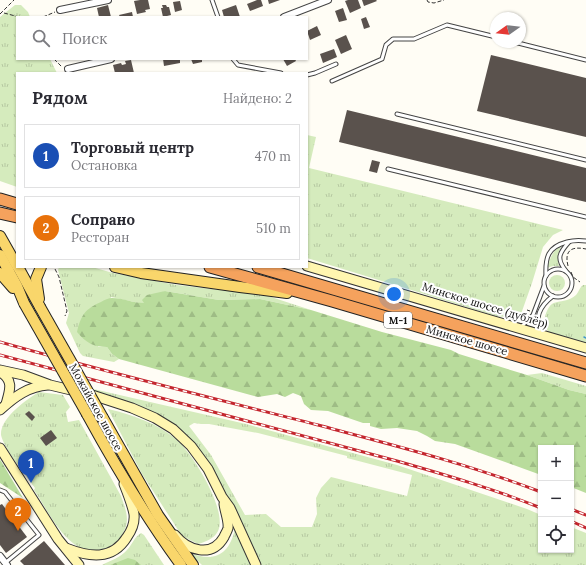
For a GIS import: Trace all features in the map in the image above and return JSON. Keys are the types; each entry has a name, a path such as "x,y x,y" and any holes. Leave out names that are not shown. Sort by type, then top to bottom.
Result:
{"highway":[{"path":"0,199 16,204"},
{"path":"0,213 16,218"},
{"name":"Минское шоссе","path":"214,268 332,301 586,376"},
{"name":"Минское шоссе","path":"261,268 586,363"}],"main road":[{"name":"Можайское шоссе","path":"0,236 16,264"},
{"name":"Можайское шоссе","path":"0,255 17,286 24,303 121,476 181,565"},
{"name":"Можайское шоссе","path":"18,268 158,515 193,565"},
{"path":"40,307 36,279 41,268"},
{"path":"119,268 141,274 240,288 270,290 332,301"},
{"path":"0,273 24,303"}],"street":[{"path":"60,10 108,0"},
{"path":"287,16 328,0"},
{"path":"68,69 107,60"},
{"name":"Минское шоссе (дублёр)","path":"308,266 586,348"},
{"path":"0,371 23,375 50,385 92,395 132,408 161,421 173,429 191,446 208,469 222,497 230,508 256,565"},
{"path":"0,371 6,376 10,384 3,407"},
{"path":"3,407 30,388 50,385"},
{"path":"0,448 65,548 79,565"},
{"path":"65,548 85,555 99,556 117,549 123,543 132,529 134,515 131,502 121,476"},
{"path":"158,515 178,538 188,546 205,551 220,543 227,531 227,521 222,497"},
{"path":"0,556 6,564"}],"lane":[{"path":"212,0 218,16"},
{"path":"332,81 382,59 386,46 393,39 414,39 446,25 490,36"},
{"path":"526,45 586,60"},
{"path":"234,60 238,65 276,72"},
{"path":"308,75 315,74 336,64"},
{"path":"397,114 586,160"},
{"path":"388,169 586,217"},
{"path":"520,329 533,315 544,286 546,276 545,266 549,254 558,244 578,240 586,241"},
{"path":"544,286 553,296 557,297 566,295 571,288 571,279 560,264 560,254 569,242"},
{"path":"546,276 552,270 557,269 566,272"},
{"path":"542,336 538,327 540,310 544,302 553,296"},
{"path":"0,490 5,492 39,535 6,564"}],"path":[{"path":"0,14 14,0"},
{"path":"426,0 434,4 444,0"},
{"path":"45,16 60,10"},
{"path":"3,12 16,16"},
{"path":"55,60 68,69"},
{"path":"580,282 573,277 569,270 566,257 574,248 577,247 586,249"},
{"path":"55,268 59,277 67,311 65,316"}],"green space":[{"path":"15,5 21,5 28,12 30,16 16,16 16,60 50,60 56,72 16,72 16,187 0,181 0,17"},
{"path":"308,135 316,137 309,168 563,230 553,235 543,247 521,314 514,318 496,316 308,258"},
{"path":"562,245 558,255 559,266 547,268 554,252"},
{"path":"59,268 96,268 113,273 177,285 265,295 311,310 260,299 219,300 165,291 144,303 111,297 98,347 107,347 112,354 119,359 114,362 83,356 80,353 66,323 69,313"},
{"path":"554,275 560,275 565,280 563,289 560,291 554,291 549,286 549,280"},
{"path":"583,285 586,285 586,343 549,332 545,321 547,310 550,306 554,303 566,300 576,295"},
{"path":"165,291 219,300 260,299 311,310 382,332 451,350 459,354 569,390 586,394 586,493 574,488 574,445 538,445 538,474 455,444 435,441 417,431 397,428 381,429 370,426 370,423 363,423 328,411 311,410 304,404 301,396 293,393 285,397 277,394 258,397 119,359 112,354 107,347 90,344 77,332 84,313 91,307 111,298 144,303 142,300 147,295"},
{"path":"542,373 586,386 586,394 569,390 527,375"},
{"path":"89,388 246,424 397,465 527,509 538,514 538,553 574,553 574,528 586,533 586,565 259,565 212,468 158,415 136,404 94,392","holes":["194,423 209,424 258,433 347,456 347,458 412,475 407,496 331,477 321,488 316,498 317,514 312,527 281,527 266,514 245,515 211,455 189,426"]},
{"path":"39,392 63,395 70,407 66,412 68,422 79,420 121,496 127,514 127,522 123,534 112,545 97,550 89,550 74,544 62,532 52,518 34,490 35,488 3,441 1,435 2,429 9,416 27,400"},
{"path":"108,409 136,417 153,424 169,434 184,447 200,470 214,497 218,510 220,522 218,531 212,538 198,544 182,536 142,474"},
{"path":"0,460 1,461 23,498 0,483"},
{"path":"235,529 251,565 202,565 188,552 205,557 219,555 229,546"},
{"path":"141,533 144,535 164,565 102,565 124,553"},
{"path":"128,558 135,560 141,565 110,565"}],"building":[{"path":"148,0 150,9 145,10 146,12 137,14 134,1"},
{"path":"261,0 263,6 250,11 247,4"},
{"path":"268,0 280,0 269,4"},
{"path":"358,0 361,8 350,13 345,1"},
{"path":"362,0 376,0 377,1 364,6"},
{"path":"180,1 182,10 175,12 173,2"},
{"path":"108,5 111,16 99,16 97,8"},
{"path":"162,5 169,7 171,15 163,16 161,8 163,8"},
{"path":"236,5 240,16 224,16 222,10"},
{"path":"343,8 347,20 339,22 335,11"},
{"path":"132,12 133,16 120,16"},
{"path":"366,17 370,27 364,29 361,19"},
{"path":"317,26 321,35 310,40 308,30"},
{"path":"346,35 352,49 341,54 335,40"},
{"path":"334,49 337,57 323,63 320,54"},
{"path":"491,55 586,78 586,137 477,111"},
{"path":"131,60 134,72 115,72 113,65 121,63 122,65 126,64 125,61"},
{"path":"163,60 180,60 180,63 164,66"},
{"path":"191,60 202,60 202,62 193,64"},
{"path":"284,60 296,60 296,61 287,66"},
{"path":"347,110 586,168 586,202 339,142"},
{"path":"372,160 380,162 377,173 369,171"},
{"path":"29,411 35,417 32,421 25,414"},
{"path":"51,430 57,438 46,446 40,438"},
{"path":"2,504 27,537 6,553 0,545 0,505"},
{"path":"44,541 65,565 24,565 20,561"}],"railway":[{"path":"0,342 402,448 458,464 538,491"},
{"path":"0,355 397,461 488,488 538,507"},
{"path":"574,510 586,515"},
{"path":"574,522 586,528"}],"place":[{"name":"Торговый центр","path":"31,483"},
{"name":"Сопрано","path":"18,531"}]}
